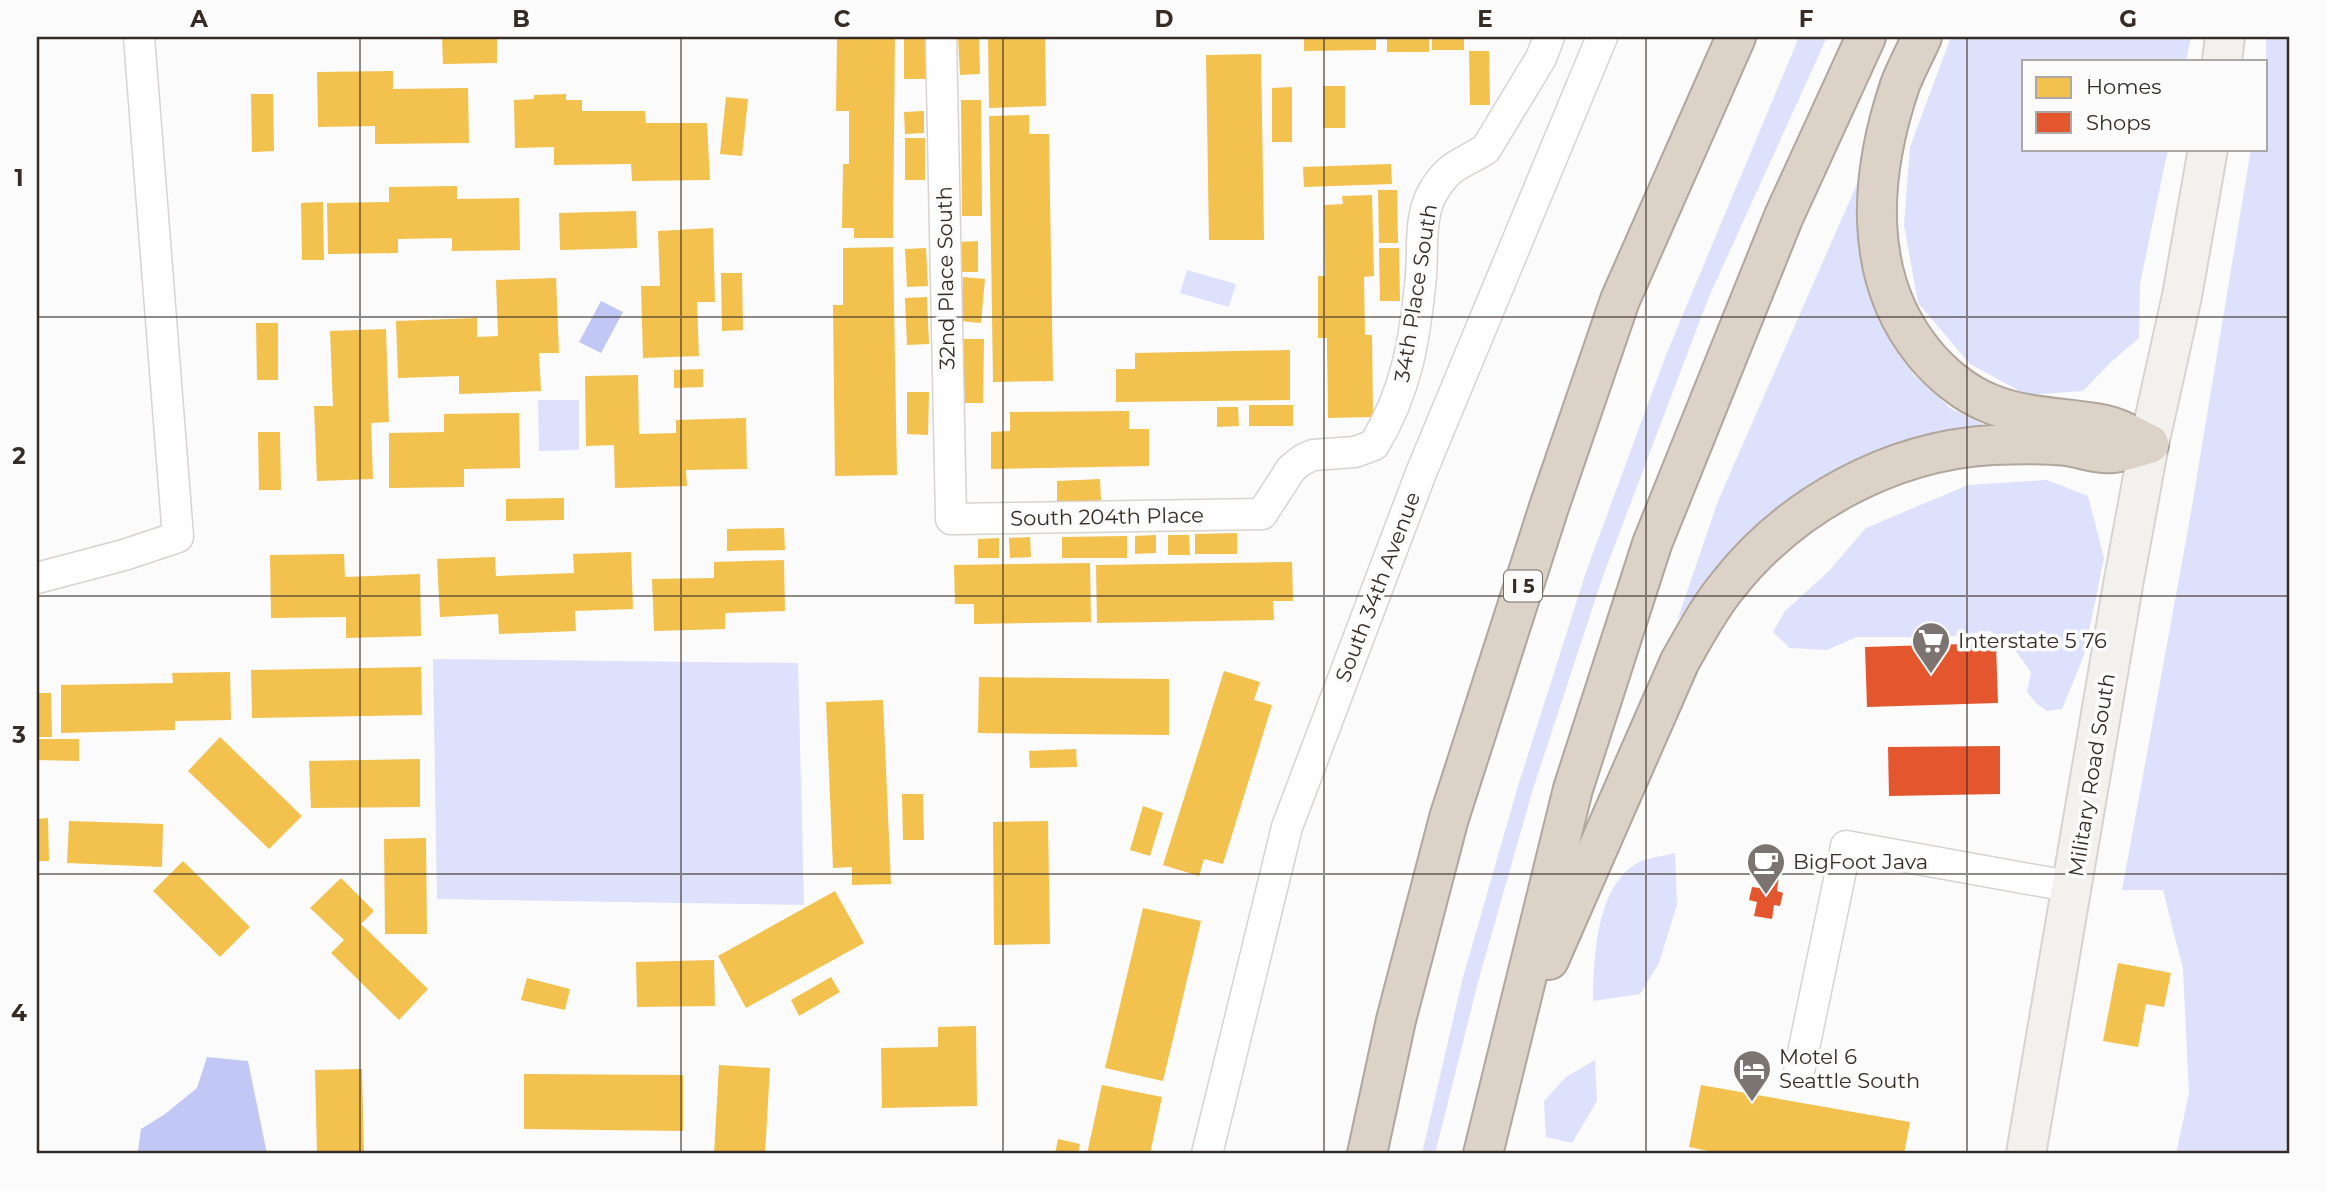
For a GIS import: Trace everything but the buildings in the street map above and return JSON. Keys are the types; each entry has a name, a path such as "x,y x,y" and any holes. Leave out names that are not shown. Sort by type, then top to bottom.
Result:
{"highway":[{"name":"I 5","path":"1367,1154 1396,1020 1449,818 1549,507 1620,300 1736,37"},
{"path":"1483,1154 1573,789 1652,544 1784,216 1866,37"},
{"path":"1922,37 1900,84 1881,158 1877,192 1878,251 1883,278 1902,322 1942,373 1991,404 2035,416 2107,425 2149,444"},
{"path":"1506,1056 1680,661 1702,621 1727,586 1779,531 1848,485 1880,470 1919,458 1991,445 2064,446 2111,454 2149,444"}],"main road":[{"path":"2222,60 2225,37"},
{"name":"Military Road South","path":"2026,1154 2123,585 2149,444 2182,296 2208,150"}],"street":[{"path":"37,578 124,555 178,537 139,37"},
{"name":"32nd Place South","path":"941,37 951,519"},
{"name":"34th Place South","path":"1262,514 1291,469 1302,460 1313,456 1355,452 1374,445 1399,397 1408,369 1420,279 1425,214 1431,195 1451,167 1486,149 1541,58 1549,37"},
{"name":"South 34th Avenue","path":"1207,1154 1287,827 1421,473 1602,37"},
{"name":"South 204th Place","path":"951,519 1262,514"},
{"path":"1798,1072 1846,846 2073,887"}],"shaded area":[{"path":"1799,37 1827,37 1708,299 1603,576 1533,789 1478,982 1435,1154 1422,1154 1462,981 1518,786 1586,572 1666,355"},
{"path":"1951,37 2191,37 2186,60 2022,60 2022,150 2168,150 2140,284 2139,338 2083,391 2027,395 1970,364 1918,303 1904,225 1910,147"},
{"path":"2266,37 2290,37 2290,1154 2176,1154 2189,1093 2183,969 2163,890 2122,890 2189,524 2251,150 2268,150"},
{"path":"1867,161 1874,302 1914,375 1950,408 2004,435 1733,555 1677,621 1718,501"},
{"path":"1187,270 1236,284 1229,307 1180,293"},
{"path":"538,400 579,400 579,450 539,451"},
{"path":"2047,480 2088,496 2104,558 2084,655 2062,709 2047,711 2036,703 2027,692 2031,672 2009,642 1990,631 1948,637 1857,637 1827,650 1790,648 1773,632 1785,611 1828,572 1866,528 1968,485"},
{"path":"433,659 798,663 804,905 437,899"},
{"path":"1675,853 1677,905 1659,963 1640,994 1593,1001 1599,927 1611,892 1621,877 1634,865"},
{"path":"1595,1060 1597,1101 1572,1143 1546,1137 1544,1101 1566,1077"}],"water":[{"path":"601,301 623,312 601,353 579,342"},
{"path":"207,1057 248,1061 267,1154 132,1154 138,1151 141,1129 197,1088"}],"place":[{"name":"Interstate 5 76","path":"1931,675"},
{"name":"BigFoot Java","path":"1766,896"},
{"name":"Motel 6 Seattle South","path":"1752,1103"}]}
